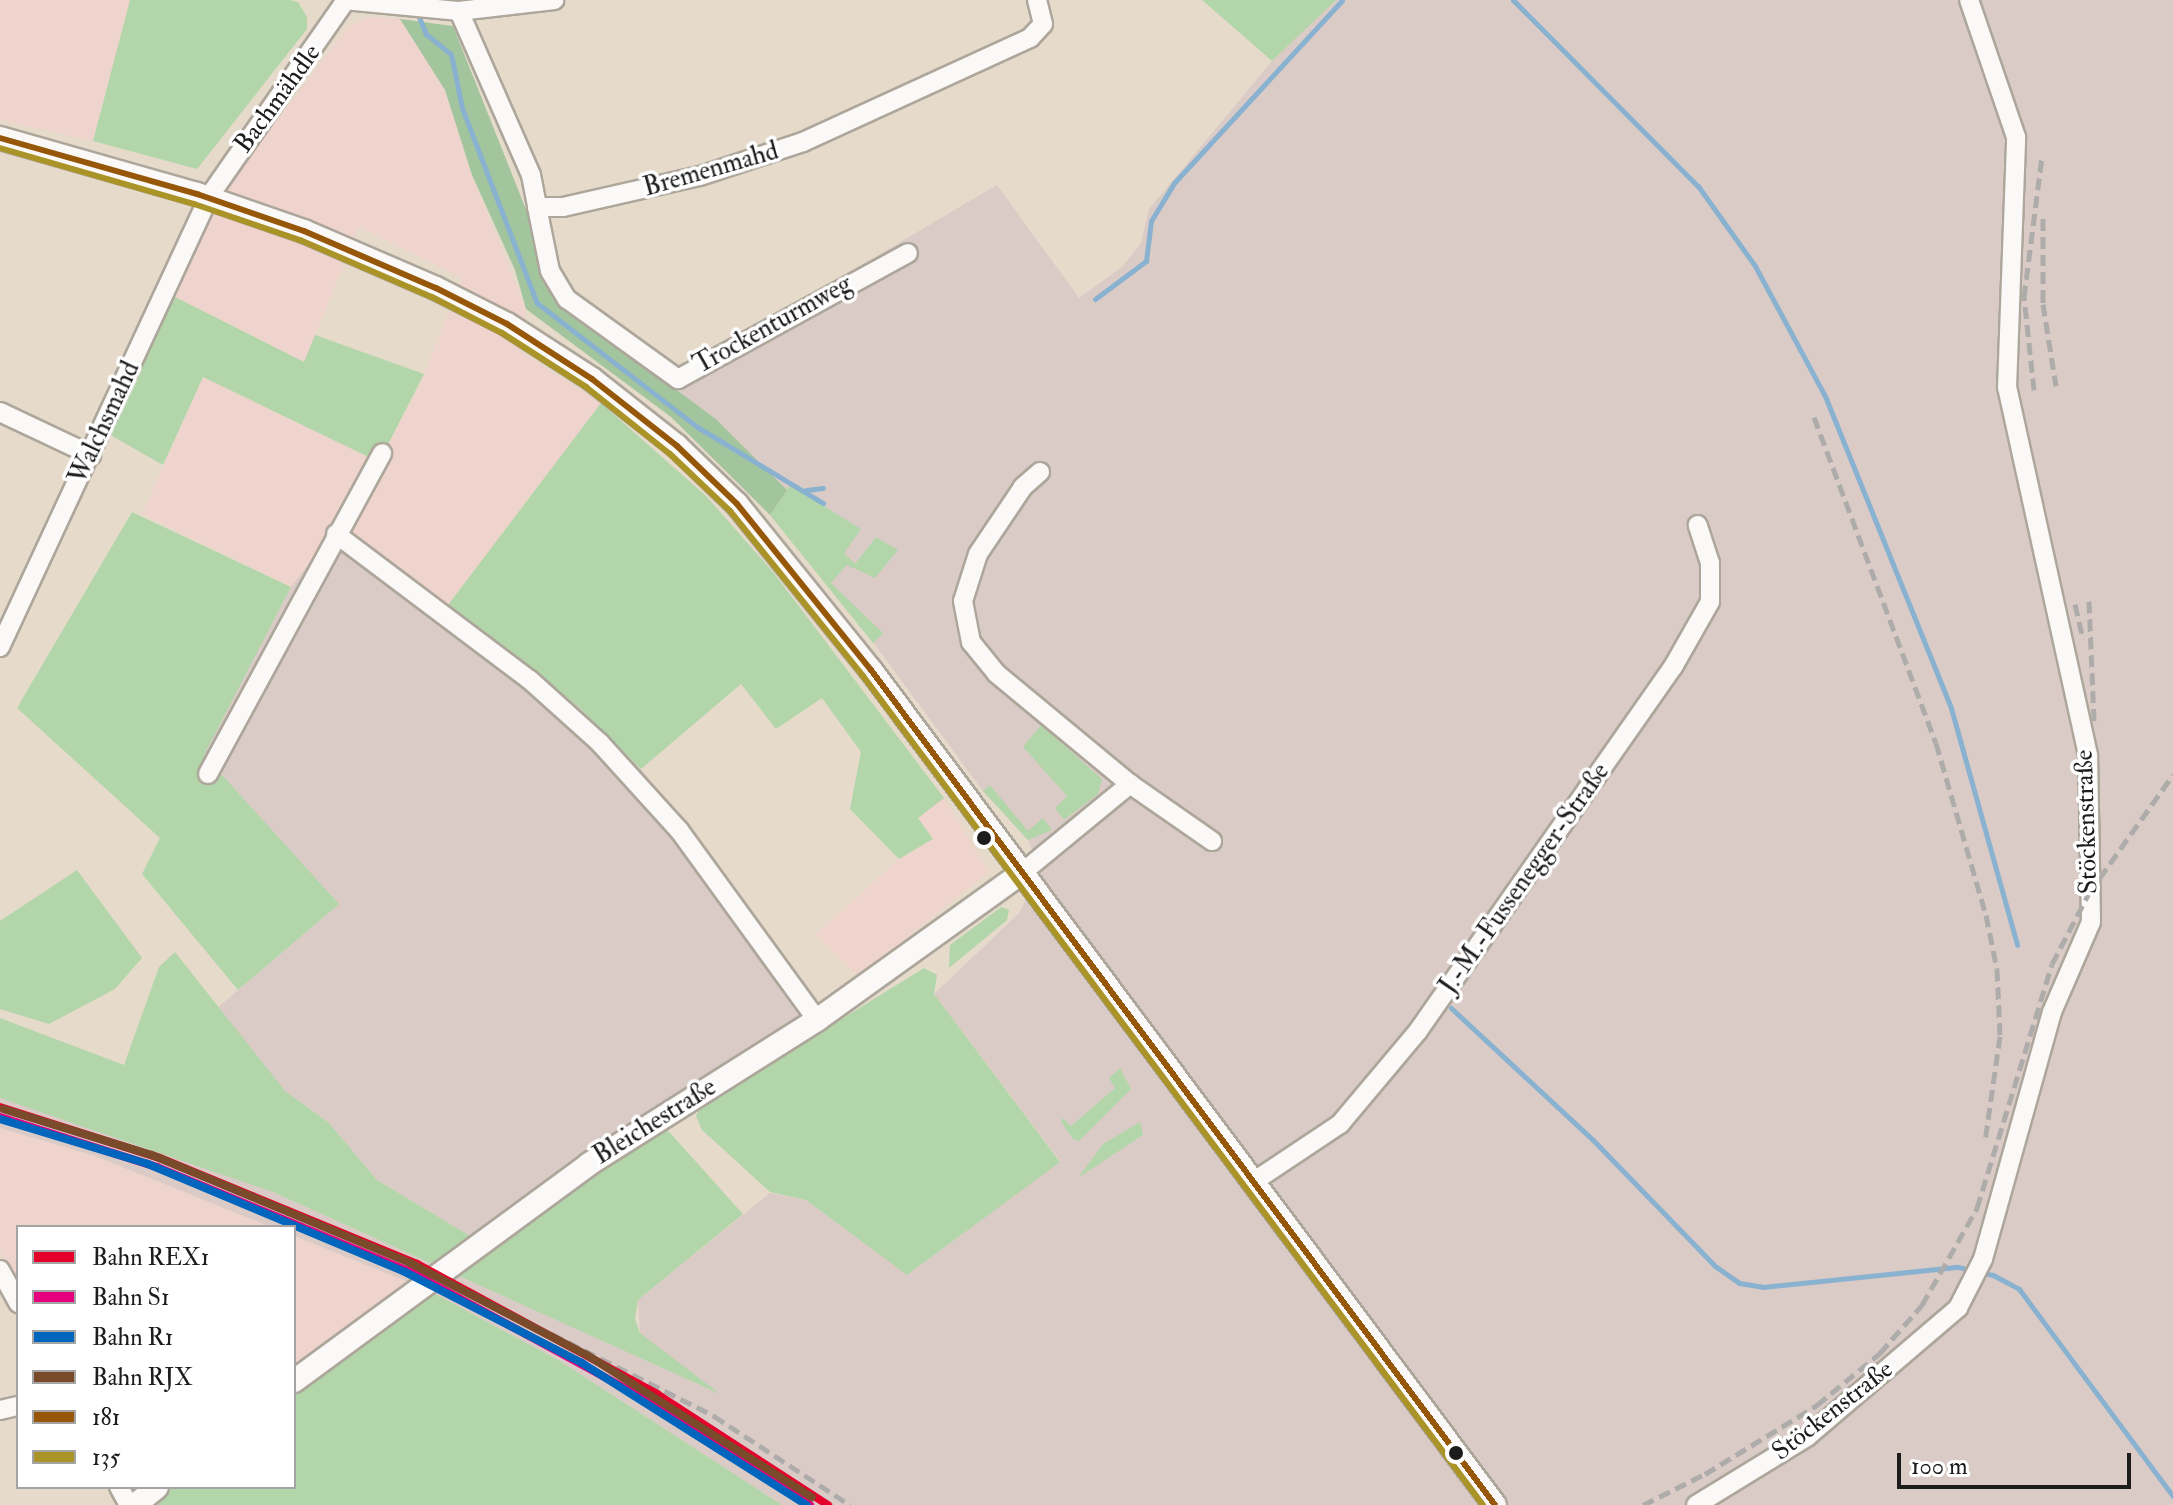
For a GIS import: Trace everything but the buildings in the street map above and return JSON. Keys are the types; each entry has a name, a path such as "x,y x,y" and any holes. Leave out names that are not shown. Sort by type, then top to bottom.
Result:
{"main road":[{"path":"0,138 208,198 304,231 460,300 531,339 652,424 767,539 1023,872 1495,1505"},
{"name":"Bleichestraße","path":"296,1380 589,1164 817,1020 1023,872"},
{"path":"132,1505 154,1489"}],"street":[{"path":"345,0 400,8 459,11 554,0"},
{"name":"Bachmähdle","path":"208,198 345,0"},
{"name":"Bremenmahd","path":"537,207 604,200 792,147 1030,38 1043,24 1037,0"},
{"name":"Stöckenstraße","path":"1696,1505 1807,1437 1958,1308 1983,1259 2052,1012 2091,922 2092,819 2088,755 2007,388 2016,137 1969,0"},
{"path":"459,11 531,175 537,207"},
{"name":"Walchsmahd","path":"0,647 208,198"},
{"name":"Trockenturmweg","path":"537,207 550,271 567,299 678,379 908,253"},
{"path":"0,412 91,455"},
{"path":"208,774 382,453"},
{"path":"1040,472 1023,487 978,554 963,601 964,623 971,642 997,674 1130,784 1212,841"},
{"name":"J.-M.-Fussenegger-Straße","path":"1253,1182 1340,1124 1418,1031 1673,667 1710,602 1710,563 1698,525"},
{"path":"336,534 530,680 600,743 679,830 817,1020"},
{"path":"1023,872 1130,784"},
{"path":"0,1270 16,1299"}],"shaded area":[{"path":"0,0 130,0 93,141 0,120"},
{"path":"1336,0 2173,0 2173,1505 782,1505 560,1361 426,1289 296,1237 296,1225 266,1225 95,1156 0,1128 0,1098 168,1153 273,1192 716,1392 640,1333 638,1300 770,1193 806,1200 907,1275 1060,1161 934,994 1019,913 1041,871 1028,840 983,791 822,573 770,515 787,490 716,419 665,381 997,185 1079,298 1122,267 1141,243 1149,209 1272,61"},
{"path":"368,17 400,19 445,90 472,176 526,309 521,352 601,403 445,609 335,531 291,587 142,514 203,377 379,462 421,382 462,278 359,227 304,362 171,295 225,187 350,25"},
{"path":"335,530 580,708 641,769 816,1007 480,1242 377,1180 328,1122 285,1091 216,1009 339,904 203,755 291,587"},
{"path":"944,798 989,872 858,976 815,935 900,858 932,839 918,818"},
{"path":"0,1128 95,1156 266,1225 16,1225 16,1281 0,1251"},
{"path":"296,1237 426,1289 296,1387"}],"green space":[{"path":"130,0 289,0 298,2 307,17 307,29 197,169 93,141"},
{"path":"1202,0 1336,0 1272,61"},
{"path":"400,19 453,26 527,212 541,273 570,311 716,419 787,490 770,515 671,417 526,309 515,270 472,175 445,90"},
{"path":"171,295 304,362 315,335 424,374 379,462 203,377 163,465 107,433"},
{"path":"601,403 706,496 773,572 944,798 918,818 933,839 899,859 850,809 861,752 822,698 776,729 741,684 641,769 580,708 445,609"},
{"path":"790,485 861,529 844,553 855,564 876,537 898,550 875,578 847,565 831,583 883,633 873,643 770,515"},
{"path":"132,512 291,587 204,755 339,904 238,990 142,874 160,838 17,708"},
{"path":"1041,725 1102,779 1098,794 1064,820 1055,808 1067,796 1023,747"},
{"path":"990,785 1028,831 1043,818 1052,830 1028,840 983,791"},
{"path":"77,870 142,958 115,989 49,1024 0,1009 0,921"},
{"path":"1001,907 1009,910 1007,920 949,968 950,945"},
{"path":"175,952 285,1091 328,1122 377,1180 480,1242 662,1124 743,1214 638,1300 635,1319 640,1333 720,1394 273,1192 0,1098 0,1018 124,1065 159,967"},
{"path":"924,968 937,975 934,994 1060,1162 907,1275 806,1200 770,1192 702,1130 696,1116 701,1106"},
{"path":"1120,1068 1131,1089 1079,1141 1073,1139 1061,1122 1063,1118 1071,1126 1115,1088 1109,1078"},
{"path":"1140,1122 1143,1135 1078,1178 1103,1144"},
{"path":"426,1289 560,1361 782,1505 142,1505 163,1489 296,1489 296,1387"}],"waterway":[{"path":"1095,299 1146,261 1151,221 1174,183 1342,0"},
{"path":"1513,0 1698,186 1755,266 1825,396 1951,708 2017,945"},
{"path":"417,12 426,34 451,54 462,108 537,303 699,428 823,503"},
{"path":"806,490 823,488"},
{"path":"1451,1008 1593,1140 1715,1266 1739,1283 1763,1287 1958,1267 1993,1275 2019,1289 2173,1496"}],"railway":[{"path":"2034,390 2024,297 2042,157"},
{"path":"2043,218 2043,304 2056,386"},
{"path":"1814,417 1936,743 1986,915 1997,969 2000,1036 1985,1141"},
{"path":"2089,601 2094,722"},
{"path":"2075,604 2083,639"},
{"path":"1643,1505 1705,1474 1817,1405 1880,1353 1922,1305 1977,1208 2052,964 2089,893 2173,775"},
{"path":"552,1334 714,1416 850,1505"}],"rail line":[{"name":"REX1","path":"0,1107 160,1158 417,1264 657,1394 828,1505"},
{"name":"RJX","path":"3,1109 152,1155 410,1263 587,1355 812,1497"},
{"name":"S1","path":"0,1117 157,1167 413,1273 652,1403 810,1505"},
{"name":"R1","path":"0,1119 148,1164 293,1225"},
{"name":"R1","path":"296,1226 405,1272 582,1363 807,1505"}],"transit line":[{"name":"181","path":"0,138 197,194 304,231 436,288 507,324 592,379 677,446 737,504 871,670 1495,1505"},
{"name":"135","path":"0,148 194,204 300,240 432,297 502,333 586,387 670,454 730,511 863,676 1483,1505"}]}
